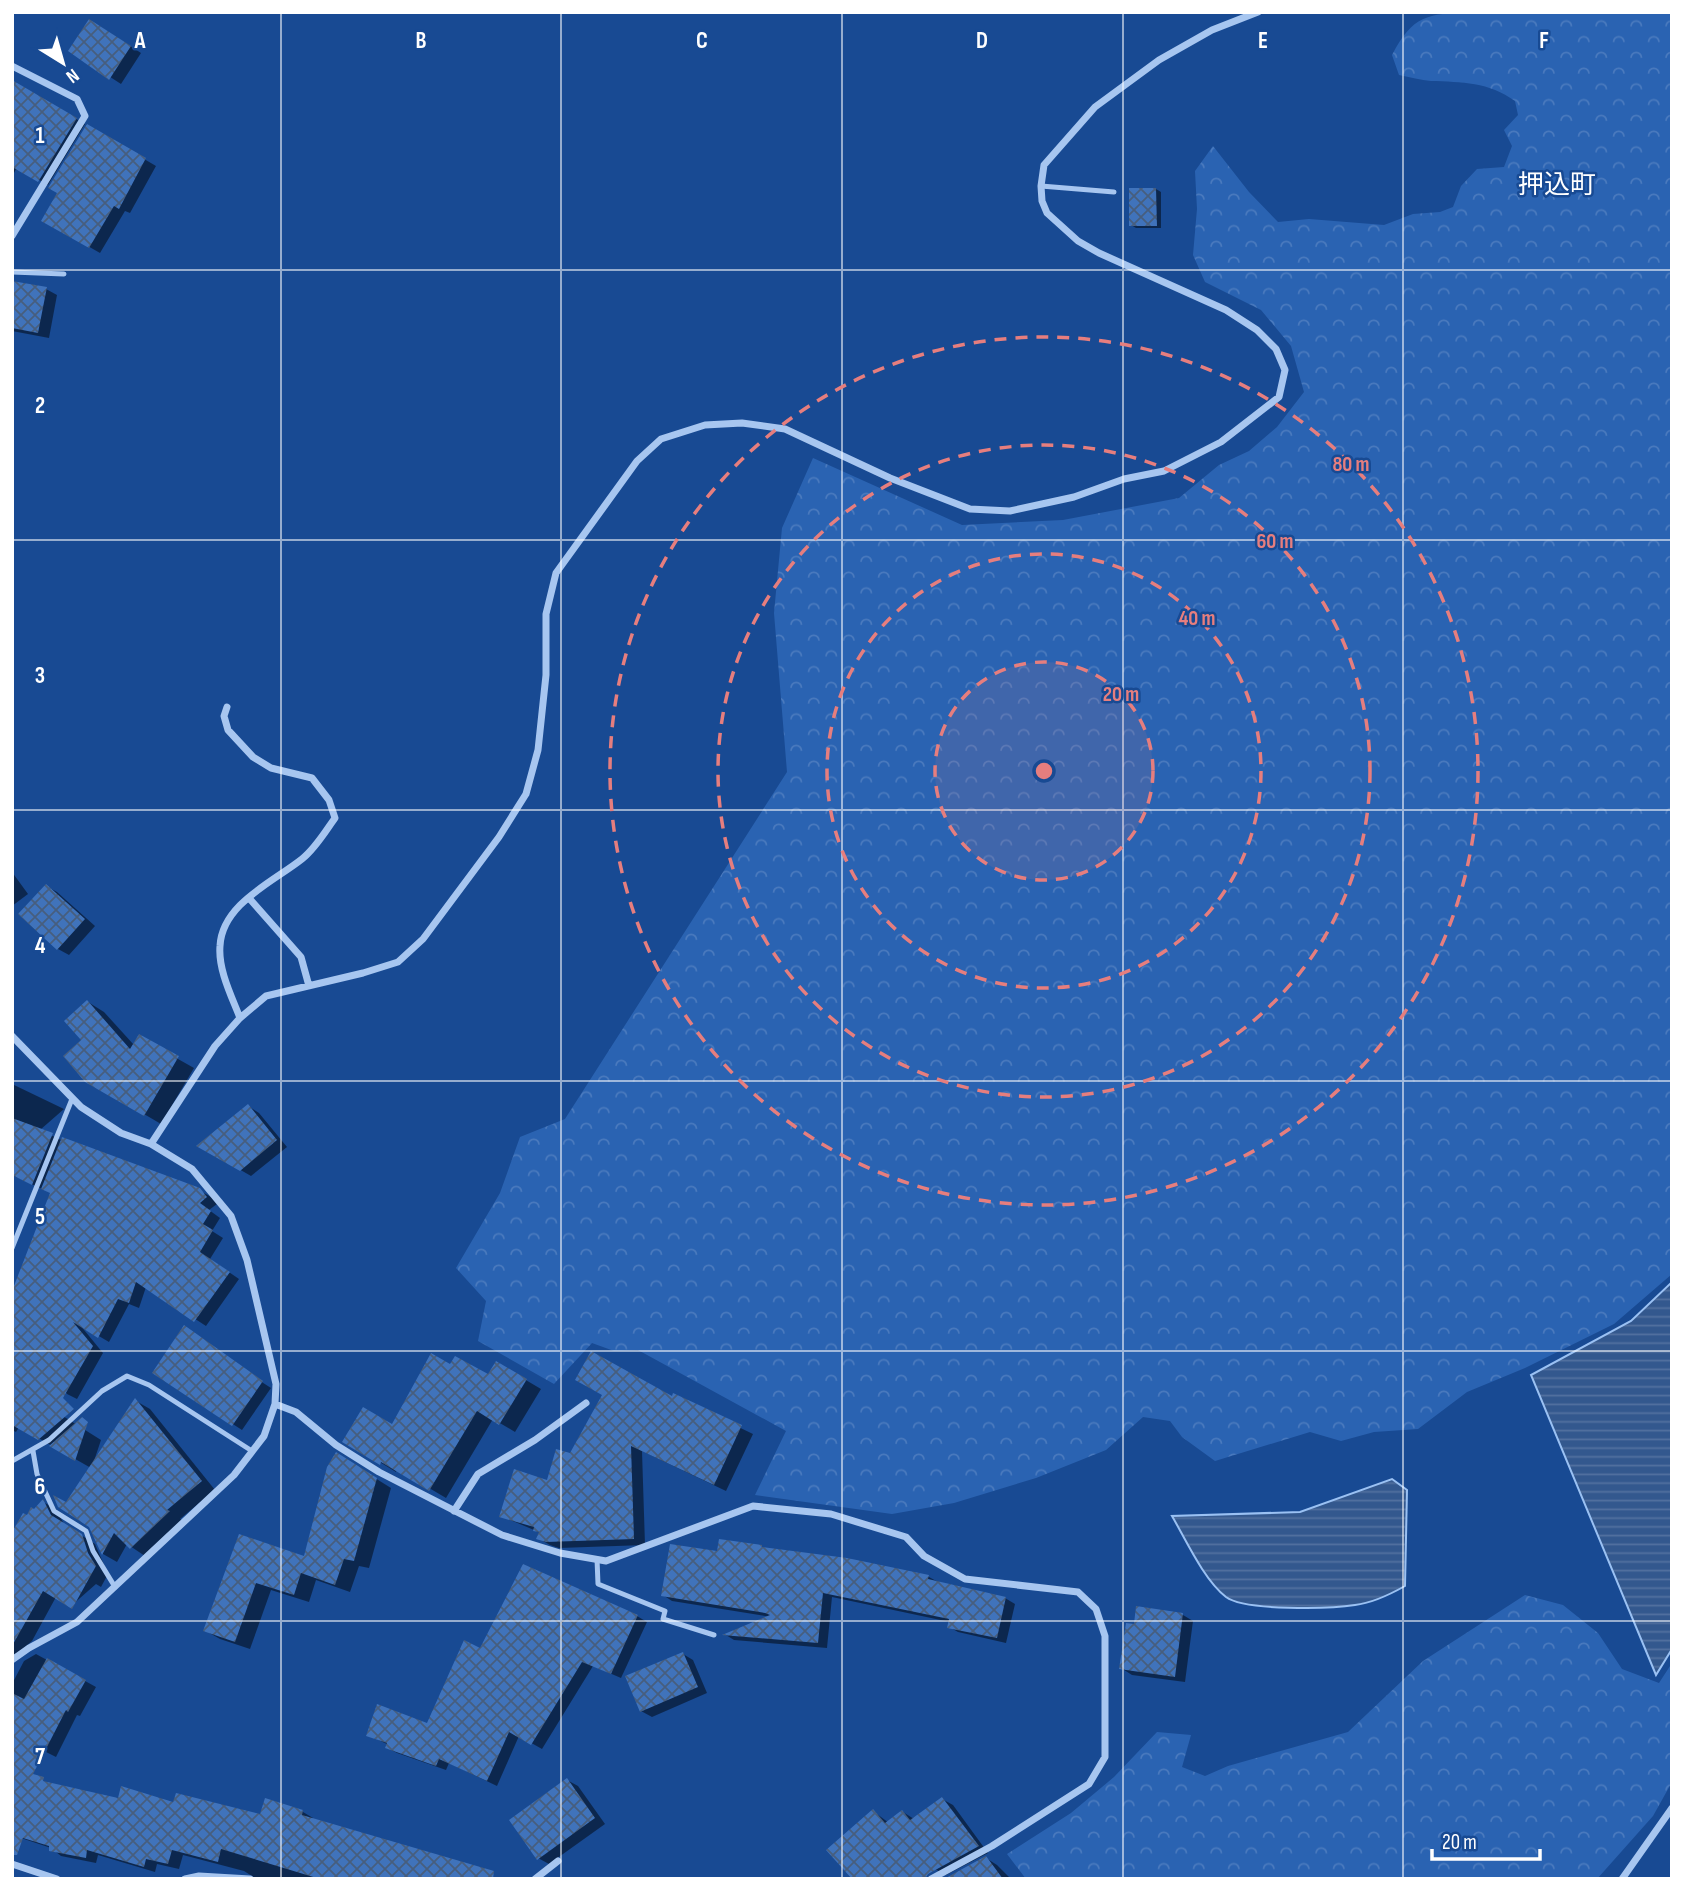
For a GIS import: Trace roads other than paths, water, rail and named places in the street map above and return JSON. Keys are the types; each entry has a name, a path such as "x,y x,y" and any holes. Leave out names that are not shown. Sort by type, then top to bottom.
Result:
{"street":[{"path":"150,1144 215,1046 240,1018 266,996 398,962 423,939 499,837 526,794 538,750 546,675 546,614 556,573 637,461 661,439 705,425 742,424 785,429 890,478 970,509 1010,511 1074,497 1124,479 1164,471 1221,442 1279,397 1285,370 1276,349 1257,330 1226,310 1098,253 1078,241 1047,213 1042,201 1041,186 1044,165 1095,107 1159,60 1212,30 1258,12"},
{"path":"12,66 77,99 85,116 12,236"},
{"path":"227,707 224,716 228,730 253,757 271,768 312,778 329,800 335,818 320,840 302,859 279,873 239,906 225,926 219,947 225,977 240,1018"},
{"path":"249,898 301,957 309,986"},
{"path":"12,1037 81,1107 121,1133 150,1144 192,1169 231,1216 247,1261 276,1384 275,1404 264,1436 234,1475 77,1622 12,1660"},
{"path":"454,1511 478,1474 535,1440 586,1403"},
{"path":"275,1404 296,1412 336,1445 379,1472 502,1535 560,1553 606,1561 753,1506 831,1514 906,1538 923,1556 965,1578 1078,1592 1096,1609 1105,1636 1105,1757 1089,1784 992,1846 931,1879"},
{"path":"1622,1879 1672,1808"},
{"path":"535,1879 558,1861"},
{"path":"12,1864 57,1879"},
{"path":"185,1879 199,1876 250,1879"}],"lane":[{"path":"1041,186 1114,192"},
{"path":"12,272 64,274"},
{"path":"12,1248 72,1099"},
{"path":"12,1461 49,1440 102,1391 127,1376 149,1385 252,1451"},
{"path":"33,1451 37,1474 54,1511 86,1531 93,1551 115,1587"},
{"path":"597,1559 598,1584 665,1611 663,1619 714,1635"}],"district":[{"name":"押込町","path":"1557,185"}]}
